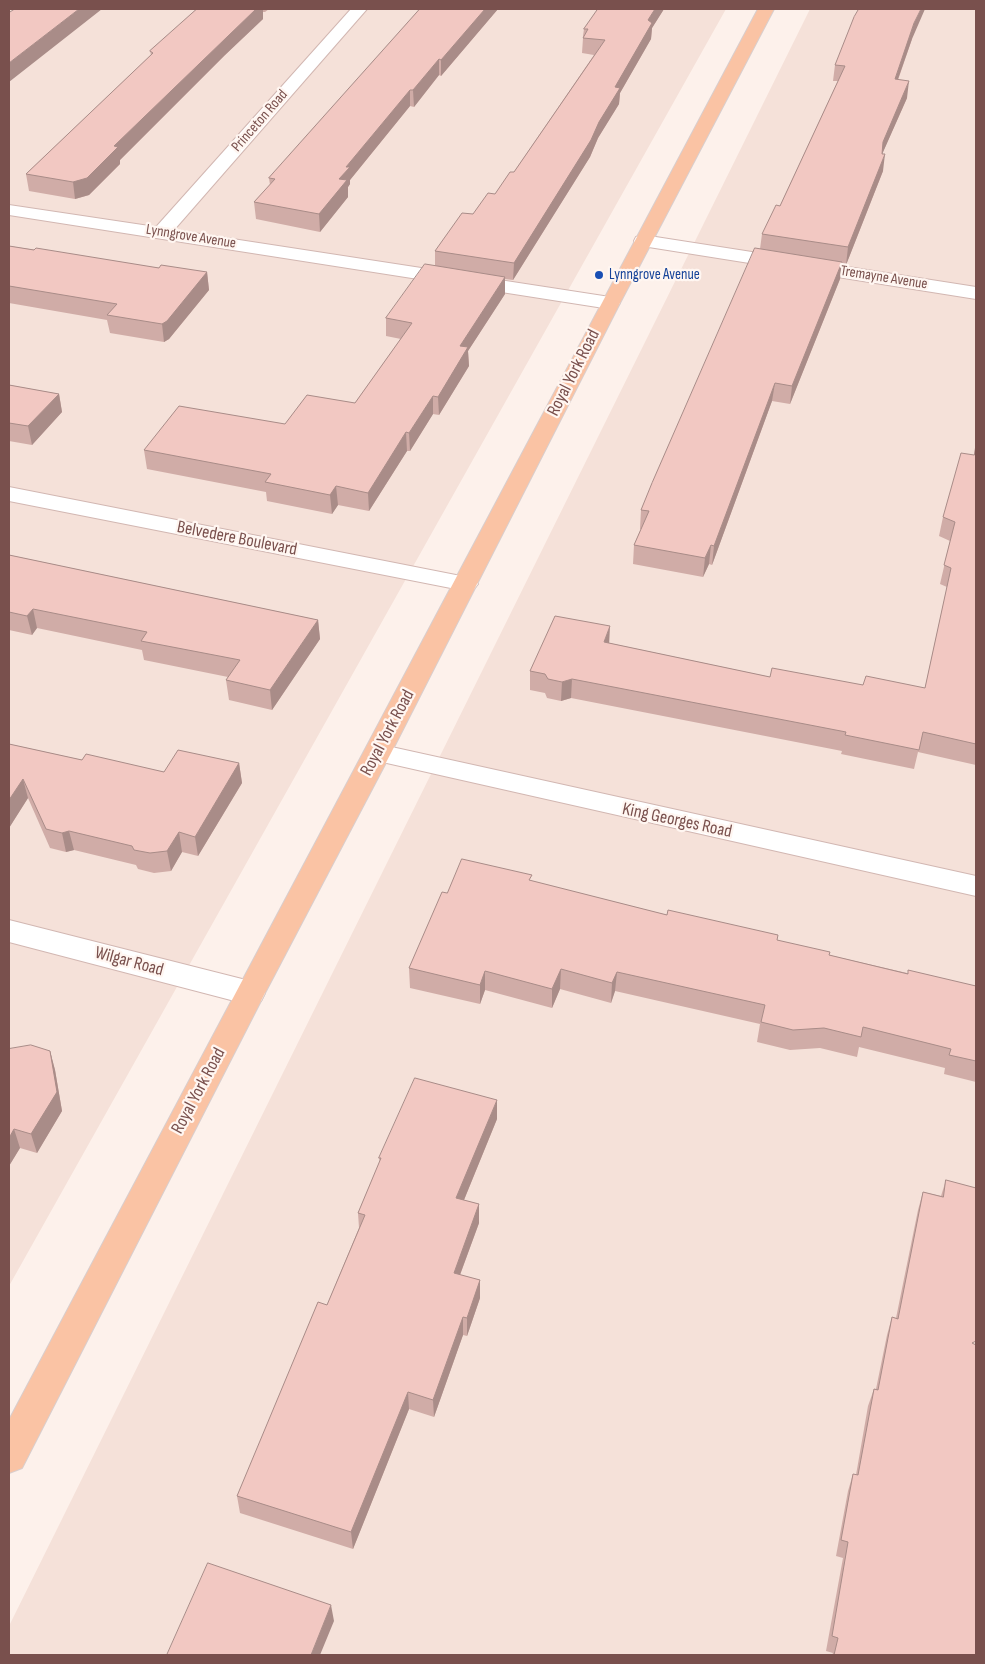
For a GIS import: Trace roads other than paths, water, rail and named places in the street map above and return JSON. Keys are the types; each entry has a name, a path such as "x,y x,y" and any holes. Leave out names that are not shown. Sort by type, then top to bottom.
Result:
{"main road":[{"name":"Royal York Road","path":"9,1456 250,993 378,753 610,303 766,9"}],"street":[{"name":"Princeton Road","path":"160,233 359,9"},
{"name":"Lynngrove Avenue","path":"9,210 610,303"},
{"name":"Tremayne Avenue","path":"643,242 976,292"},
{"name":"Belvedere Boulevard","path":"9,494 466,584"},
{"name":"King Georges Road","path":"378,753 976,886"},
{"name":"Wilgar Road","path":"9,930 250,993"}],"place":[{"name":"Lynngrove Avenue","path":"599,275"}]}
